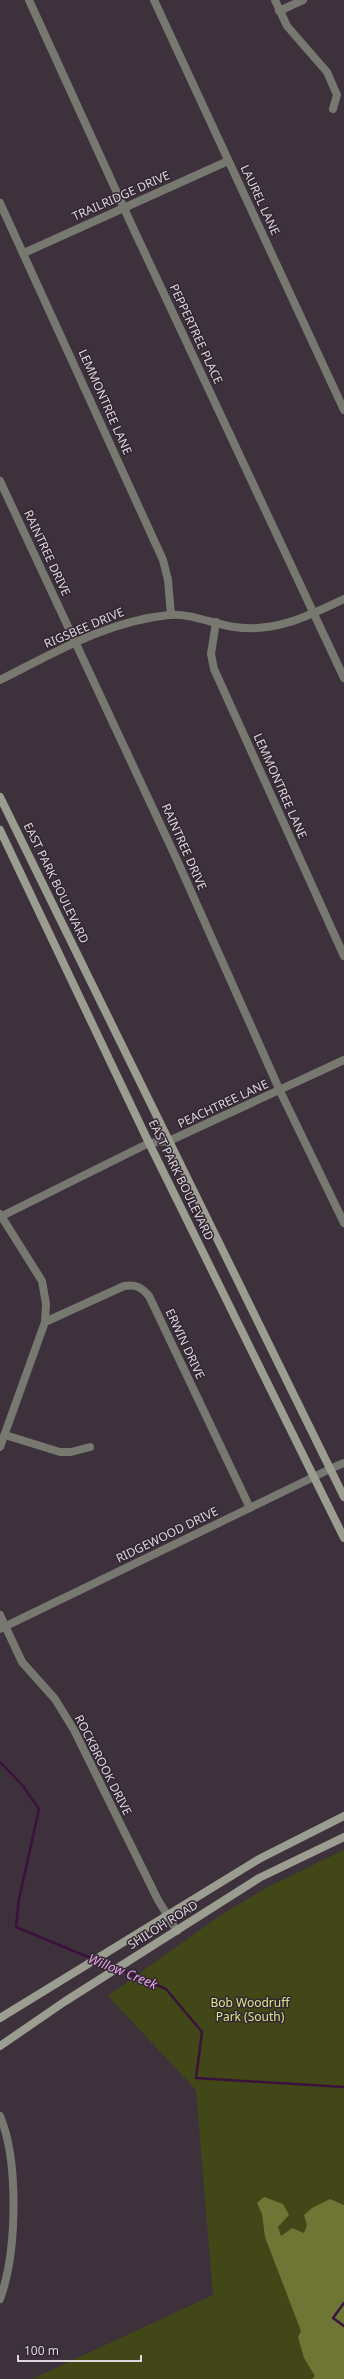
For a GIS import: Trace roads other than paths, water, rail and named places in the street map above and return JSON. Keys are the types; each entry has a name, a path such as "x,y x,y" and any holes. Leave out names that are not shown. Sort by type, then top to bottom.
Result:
{"main road":[{"name":"EAST PARK BOULEVARD","path":"0,797 344,1497"},
{"name":"EAST PARK BOULEVARD","path":"0,830 149,1143 344,1538"},
{"name":"SHILOH ROAD","path":"0,2018 259,1859 344,1816"},
{"name":"SHILOH ROAD","path":"0,2046 84,1989 259,1878 344,1837"}],"street":[{"name":"PEPPERTREE PLACE","path":"29,0 344,678"},
{"name":"LAUREL LANE","path":"154,0 344,410"},
{"path":"275,0 287,26 327,72 337,94 333,109"},
{"path":"280,11 303,0"},
{"name":"TRAILRIDGE DRIVE","path":"24,253 228,161"},
{"name":"LEMMONTREE LANE","path":"0,204 24,253 163,560 168,580 171,615"},
{"name":"RAINTREE DRIVE","path":"0,481 76,641 280,1091 344,1223"},
{"name":"RIGSBEE DRIVE","path":"0,680 76,641 130,620 171,615 216,622 233,627 273,628 314,614 344,599"},
{"name":"LEMMONTREE LANE","path":"216,622 211,654 214,669 344,956"},
{"name":"PEACHTREE LANE","path":"1,1215 149,1143 170,1141 344,1060"},
{"path":"0,1447 45,1322 46,1304 42,1281 1,1215"},
{"name":"ERWIN DRIVE","path":"45,1322 124,1286 132,1284 142,1288 149,1296 250,1508"},
{"path":"4,1434 60,1452 71,1452 90,1447"},
{"name":"RIDGEWOOD DRIVE","path":"3,1627 344,1463"},
{"name":"ROCKBROOK DRIVE","path":"0,1615 3,1627 22,1662 55,1699 74,1730 167,1915 177,1931"},
{"path":"0,2116 11,2151 12,2233 8,2278 0,2299"}],"waterway":[{"name":"Willow Creek","path":"0,1762 23,1786 39,1809 19,1899 16,1927 93,1959"},
{"name":"Willow Creek","path":"98,1961 114,1967"},
{"name":"Willow Creek","path":"118,1969 166,1989 202,2032 196,2078 344,2087"},
{"name":"Willow Creek","path":"344,2303 333,2318 344,2326"}],"park label":[{"name":"Bob Woodruff Park (South)","path":"250,2010"}]}
